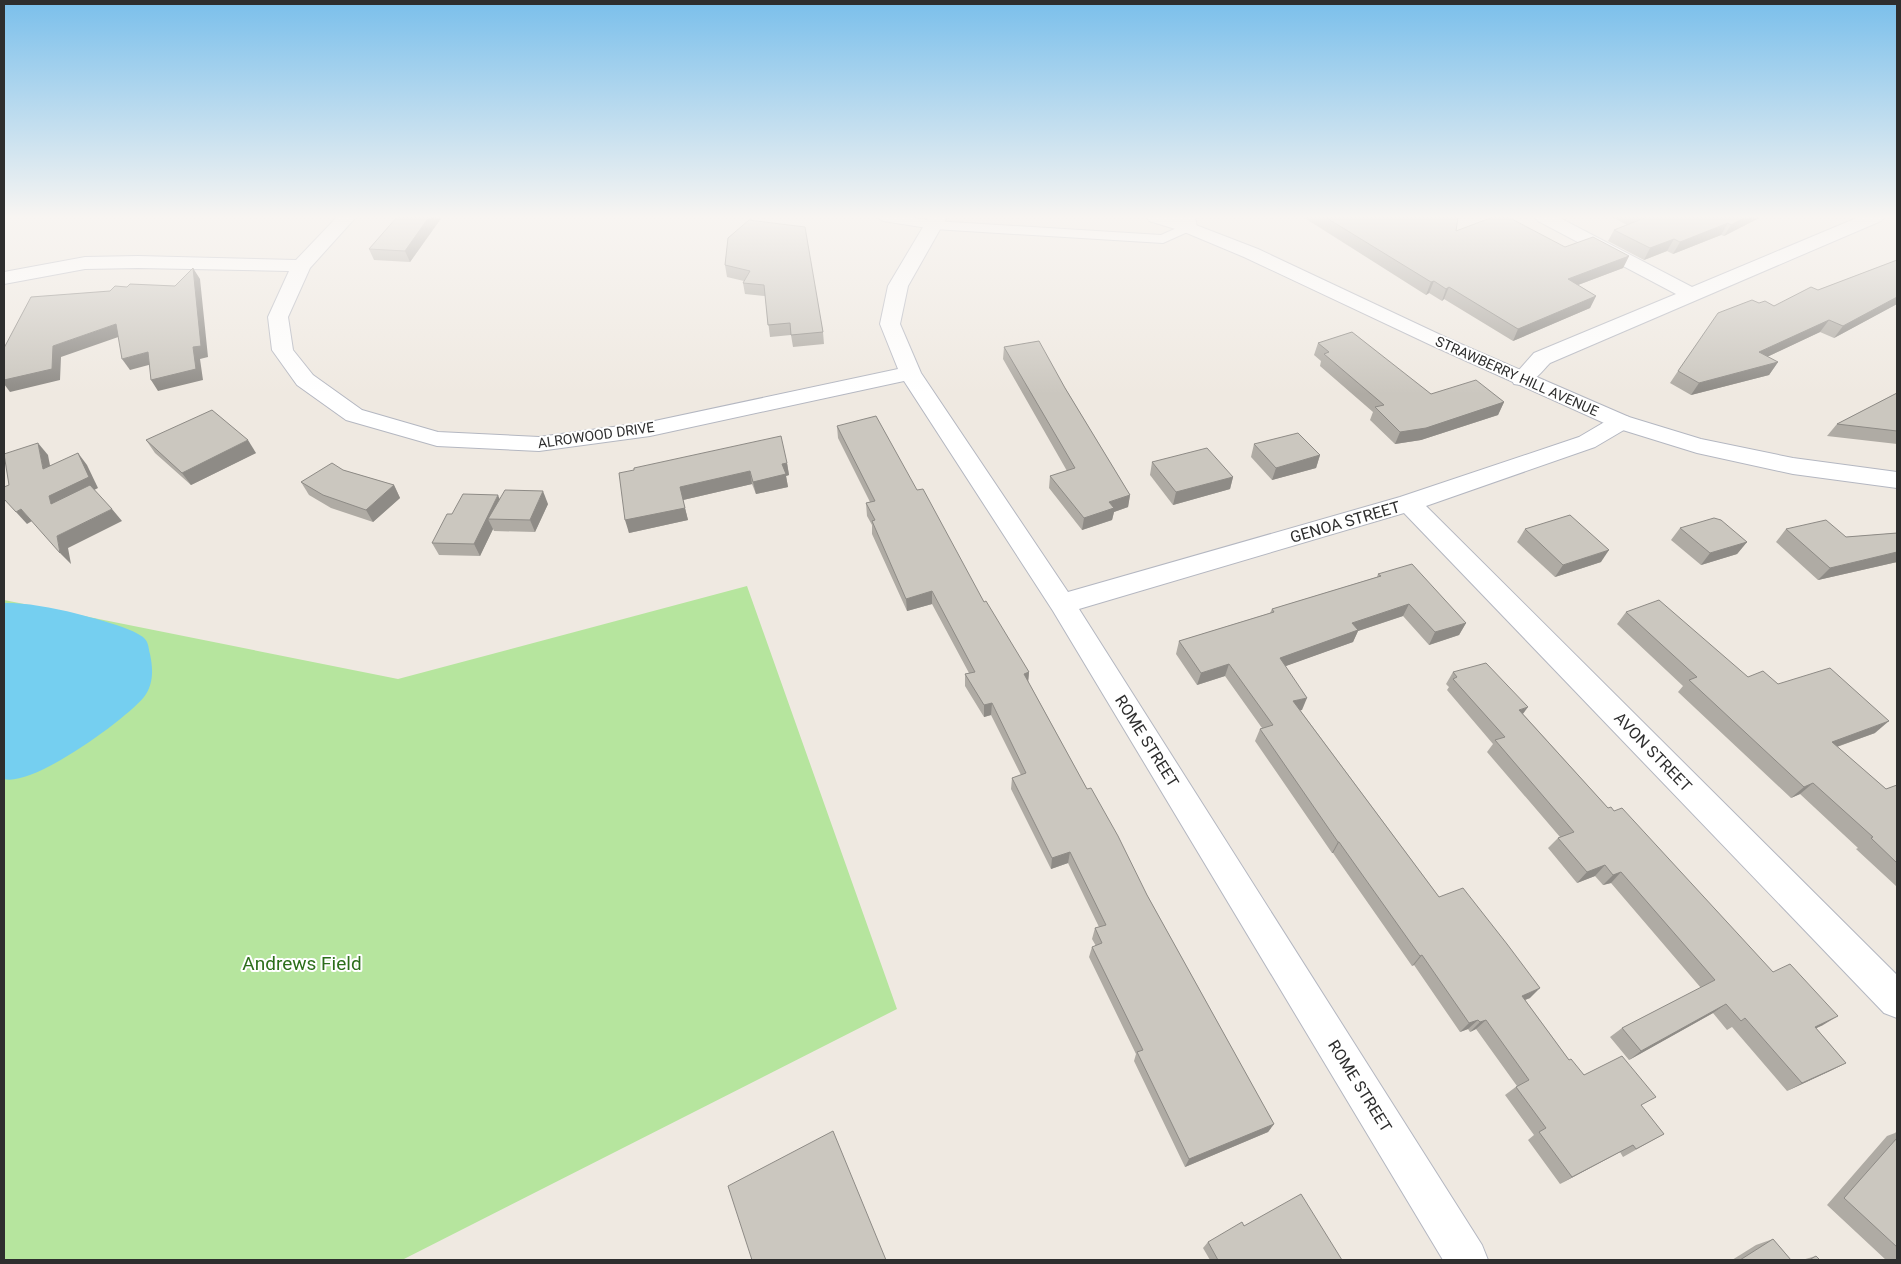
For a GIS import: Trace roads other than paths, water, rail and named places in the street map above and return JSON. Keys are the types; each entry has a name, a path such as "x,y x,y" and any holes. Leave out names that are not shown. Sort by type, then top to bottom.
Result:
{"street":[{"name":"ALROWOOD DRIVE","path":"296,276 278,317 283,350 305,380 354,415 437,439 539,444 650,429 910,374"},
{"name":"ROME STREET","path":"904,276 898,286 890,324 910,374 1062,604 1467,1260"},
{"name":"STRAWBERRY HILL AVENUE","path":"1302,276 1522,379 1620,422 1698,446 1793,466 1897,480"},
{"path":"1656,276 1692,295"},
{"path":"1522,379 1542,358 1735,276"},
{"name":"GENOA STREET","path":"1062,604 1409,503 1587,442 1620,422"},
{"name":"AVON STREET","path":"1409,503 1897,1000"}],"water":[{"path":"4,603 27,604 65,611 128,629 139,634 146,641 152,665 150,687 144,697 118,721 78,750 56,763 18,779 4,779"}],"park label":[{"name":"Andrews Field","path":"302,963"}]}
